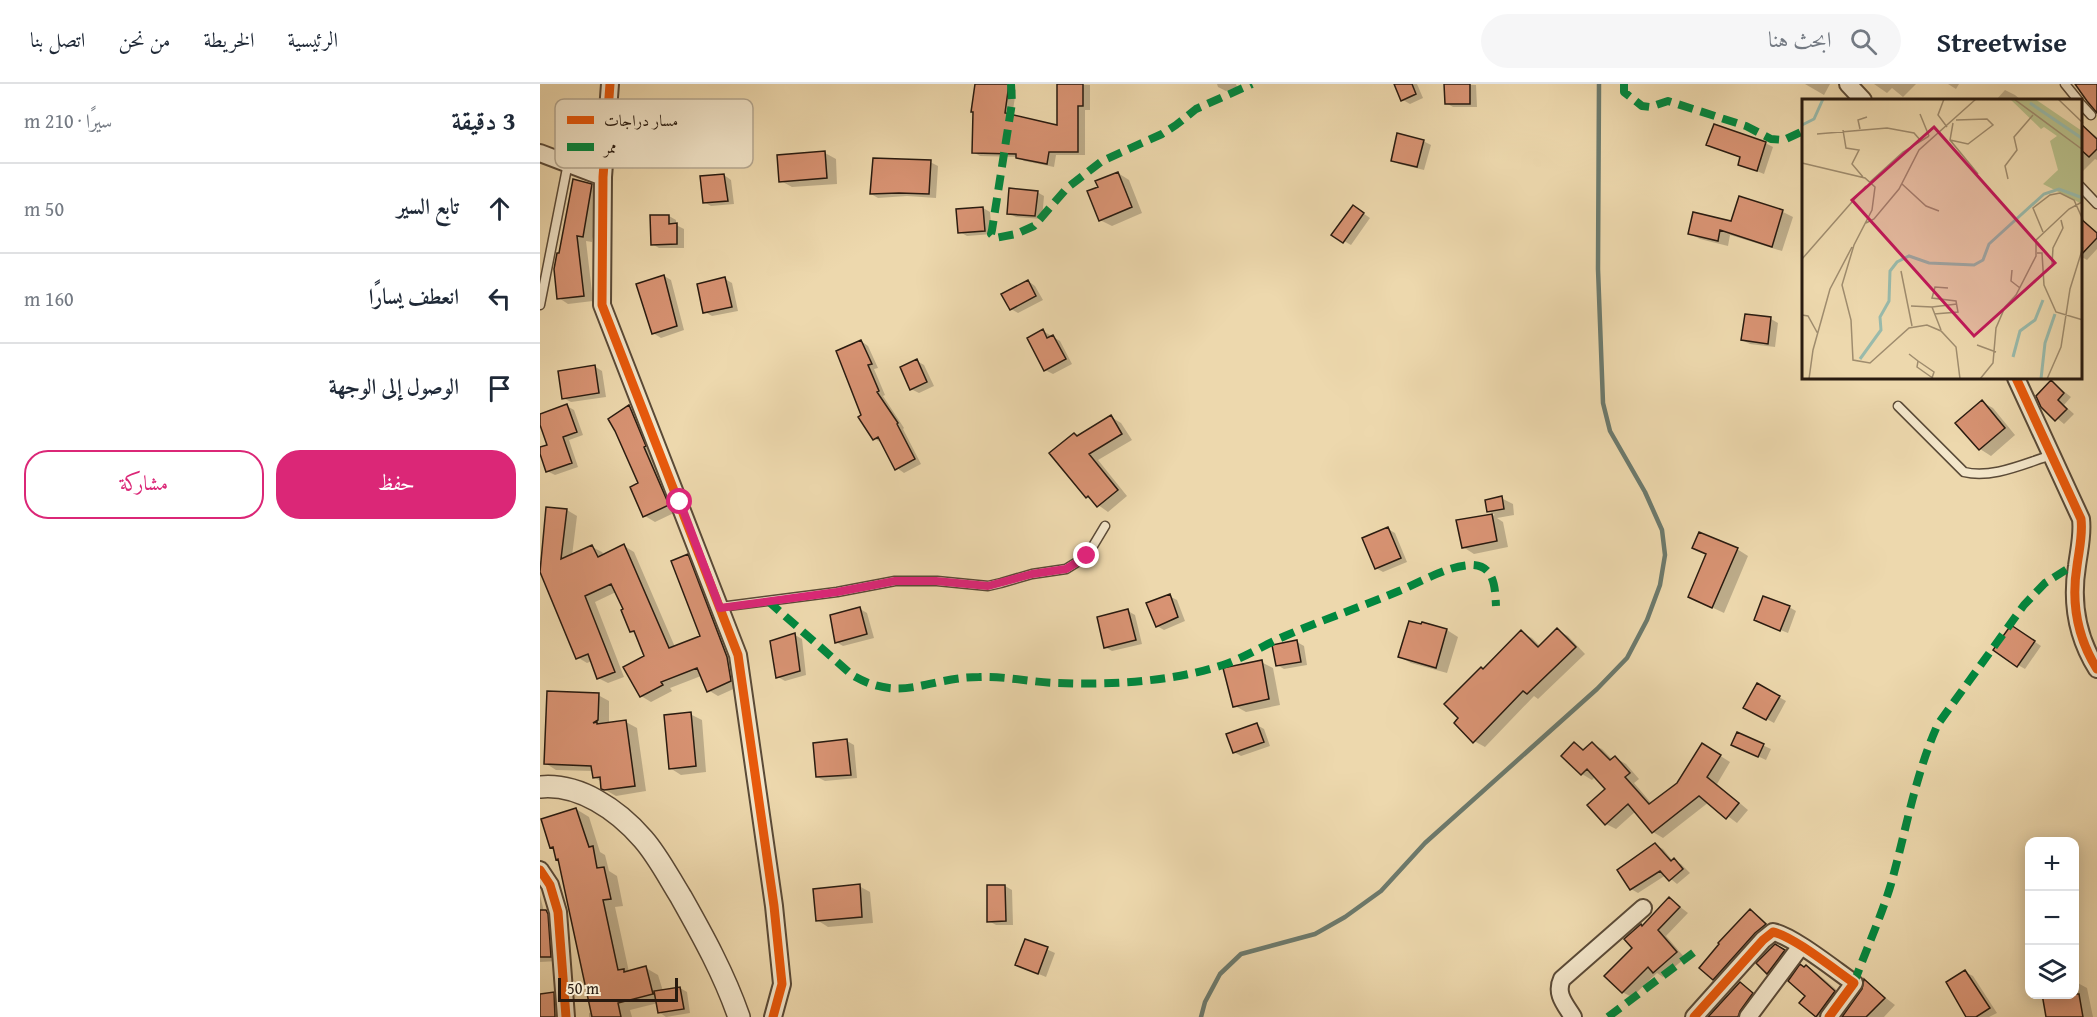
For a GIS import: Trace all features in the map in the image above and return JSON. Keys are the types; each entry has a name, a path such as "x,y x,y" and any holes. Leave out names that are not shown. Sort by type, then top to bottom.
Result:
{"street":[{"path":"609,99 610,84"},
{"path":"1848,84 1862,99"},
{"path":"540,153 555,158"},
{"path":"582,168 603,177"},
{"path":"604,168 602,305 738,655 774,906 782,984 773,1017"},
{"path":"2017,380 2081,519 2083,532 2074,588 2075,609 2078,626 2097,669"},
{"path":"540,787 553,786 585,794 615,813 643,839 666,871 713,952 740,1017"},
{"path":"540,870 550,885 558,912 566,1017"},
{"path":"1573,1017 1560,997 1558,989 1562,979 1643,908"},
{"path":"1694,1017 1769,934 1779,933 1854,983 1829,1017"},
{"path":"1748,1017 1801,946"}],"lane":[{"path":"2065,84 2077,99"},
{"path":"2082,105 2091,115"},
{"path":"540,305 567,168"},
{"path":"2082,188 2097,204"},
{"path":"540,242 551,243"},
{"path":"1898,406 1964,472 1976,475 1991,473 2052,455"},
{"path":"720,608 837,592 895,581 936,581 988,586 1032,574 1066,569 1087,556 1105,526"}],"building":[{"path":"975,84 1009,84 1005,113 1057,125 1057,84 1083,84 1083,106 1078,106 1078,152 1049,152 1047,164 1016,158 1016,154 972,153 973,112 971,112"},
{"path":"1394,84 1412,84 1416,94 1401,101"},
{"path":"1444,84 1470,84 1470,104 1445,104"},
{"path":"2075,84 2097,84 2097,113 2087,101"},
{"path":"1714,124 1766,142 1757,171 1738,165 1740,157 1706,145"},
{"path":"2082,125 2097,139 2097,149 2089,157 2082,151"},
{"path":"1397,133 1424,140 1417,167 1391,161"},
{"path":"825,151 827,178 779,182 777,155"},
{"path":"873,158 931,160 929,194 870,194"},
{"path":"1118,172 1132,207 1099,221 1087,191 1098,187 1095,181"},
{"path":"724,174 728,201 703,203 700,176"},
{"path":"573,179 592,184 583,237 577,236 584,296 557,299 554,269"},
{"path":"1009,188 1038,191 1035,216 1007,214"},
{"path":"1739,196 1783,210 1772,247 1720,230 1718,241 1688,234 1693,212 1731,221"},
{"path":"1353,205 1364,213 1343,243 1331,235"},
{"path":"983,207 985,231 958,233 956,209"},
{"path":"650,215 669,215 669,224 677,223 677,244 651,245"},
{"path":"2082,220 2097,233 2097,238 2082,254"},
{"path":"664,275 677,326 652,334 636,284"},
{"path":"725,277 732,307 703,313 697,284"},
{"path":"1028,280 1036,296 1010,310 1001,294"},
{"path":"1745,314 1771,317 1768,344 1741,340"},
{"path":"1043,329 1047,338 1053,335 1066,359 1044,371 1027,338"},
{"path":"861,340 872,364 868,365 879,391 877,392 898,423 915,459 895,470 878,437 873,440 858,417 861,415 836,351"},
{"path":"917,359 927,382 910,390 900,367"},
{"path":"595,365 599,393 562,399 558,371"},
{"path":"2051,380 2064,393 2058,400 2067,409 2055,421 2041,407 2036,396"},
{"path":"1982,400 2005,428 1979,450 1955,423"},
{"path":"567,404 577,432 563,437 572,463 546,472 540,454 540,447 547,445 540,425 540,414"},
{"path":"629,405 669,505 643,517 630,487 638,483 608,419"},
{"path":"1111,415 1122,434 1089,454 1118,490 1097,507 1088,496 1086,498 1049,453 1074,433 1077,436"},
{"path":"1502,496 1504,509 1487,512 1485,500"},
{"path":"546,507 567,509 561,559 592,545 598,557 624,544 669,648 700,636 671,561 688,554 727,657 731,681 707,692 697,668 661,682 663,685 640,697 623,667 644,656 634,631 630,632 621,610 623,609 611,584 585,596 615,672 597,679 588,654 576,659 540,572"},
{"path":"1492,514 1497,541 1462,548 1456,520"},
{"path":"1388,527 1401,558 1375,569 1362,538"},
{"path":"1699,532 1738,548 1712,608 1688,597 1706,554 1692,548"},
{"path":"1170,594 1178,617 1156,627 1146,603"},
{"path":"1763,596 1790,606 1780,631 1754,620"},
{"path":"860,607 867,634 835,643 830,615"},
{"path":"1128,609 1136,640 1104,648 1097,617"},
{"path":"1409,621 1447,629 1436,668 1398,657"},
{"path":"2011,625 2035,641 2017,667 1993,650"},
{"path":"1557,628 1576,647 1527,694 1523,691 1473,743 1454,723 1458,718 1444,704 1521,630 1538,647"},
{"path":"795,633 800,671 776,678 770,641"},
{"path":"1297,640 1301,662 1276,666 1272,645"},
{"path":"1262,660 1269,699 1233,707 1223,668"},
{"path":"1757,683 1780,696 1766,720 1743,708"},
{"path":"547,691 599,693 598,720 593,723 626,720 635,786 604,790 601,789 600,777 593,778 591,766 544,764"},
{"path":"691,712 696,766 669,769 664,715"},
{"path":"1257,723 1264,742 1233,753 1226,734"},
{"path":"1737,732 1764,744 1758,757 1731,745"},
{"path":"847,739 851,775 816,777 813,743"},
{"path":"1574,742 1583,750 1592,742 1610,760 1615,756 1630,773 1625,777 1649,804 1677,783 1702,743 1721,755 1707,777 1739,803 1726,819 1699,796 1652,833 1628,804 1605,825 1587,805 1605,789 1587,769 1581,775 1561,756"},
{"path":"576,808 589,847 593,846 597,868 604,867 611,899 603,900 618,970 624,969 624,972 646,966 653,994 618,1003 621,1017 592,1017 558,859 556,860 553,847 550,848 541,819"},
{"path":"1655,843 1671,861 1674,858 1683,869 1669,881 1660,871 1630,890 1617,870"},
{"path":"860,884 862,917 816,921 813,889"},
{"path":"987,885 1005,885 1006,921 987,922"},
{"path":"1669,897 1680,907 1658,930 1677,952 1653,973 1648,967 1622,993 1604,976 1632,948 1624,939 1641,924 1642,926"},
{"path":"1750,909 1766,924 1755,933 1713,980 1699,968 1718,943"},
{"path":"540,910 546,910 548,914 551,957 540,957"},
{"path":"1025,939 1048,947 1038,974 1015,965"},
{"path":"1775,944 1785,950 1767,974 1756,963"},
{"path":"1800,964 1804,967 1806,965 1835,991 1816,1017 1799,1003 1805,996 1788,981"},
{"path":"1965,970 1990,1008 1976,1017 1966,1017 1946,982"},
{"path":"1864,979 1885,998 1866,1017 1842,1017 1862,989"},
{"path":"1740,982 1753,993 1738,1017 1708,1017"},
{"path":"680,987 684,1009 658,1013 654,991"},
{"path":"554,992 555,1017 540,1017 540,994"},
{"path":"2079,994 2083,1017 2046,1017 2043,999 2079,999"}],"waterway":[{"path":"1201,1017 1205,1002 1220,974 1241,954 1315,934 1345,917 1381,891 1425,843 1597,689 1627,658 1647,620 1660,585 1665,555 1662,530 1645,492 1610,431 1603,403 1598,269 1599,84"}],"marked path":[{"path":"1011,84 1012,103 991,234 995,238 1016,234 1034,226 1067,188 1102,161 1162,134 1196,109 1252,84"},
{"path":"1624,84 1624,92 1642,106 1650,107 1668,101 1746,126 1771,139 1784,140 1802,131"},
{"path":"1854,983 1887,896 1917,783 1938,724 2024,605 2045,583 2077,563"},
{"path":"768,601 852,675 885,688 915,687 979,677 1056,683 1141,681 1203,671 1231,662 1299,630 1385,597 1443,571 1462,566 1479,566 1489,573 1494,585 1496,606"},
{"path":"1608,1017 1697,950"}],"cycle path":[{"path":"609,99 610,84"},
{"path":"604,168 602,305 738,655 774,906 782,984 773,1017"},
{"path":"2017,380 2081,519 2075,606 2080,632 2097,669"},
{"path":"540,870 550,885 558,912 566,1017"},
{"path":"1694,1017 1763,940 1773,932 1802,946 1854,983 1829,1017"}],"route":[{"path":"680,502 720,608 837,592 895,581 936,581 988,586 1032,574 1066,569 1087,556"}]}
